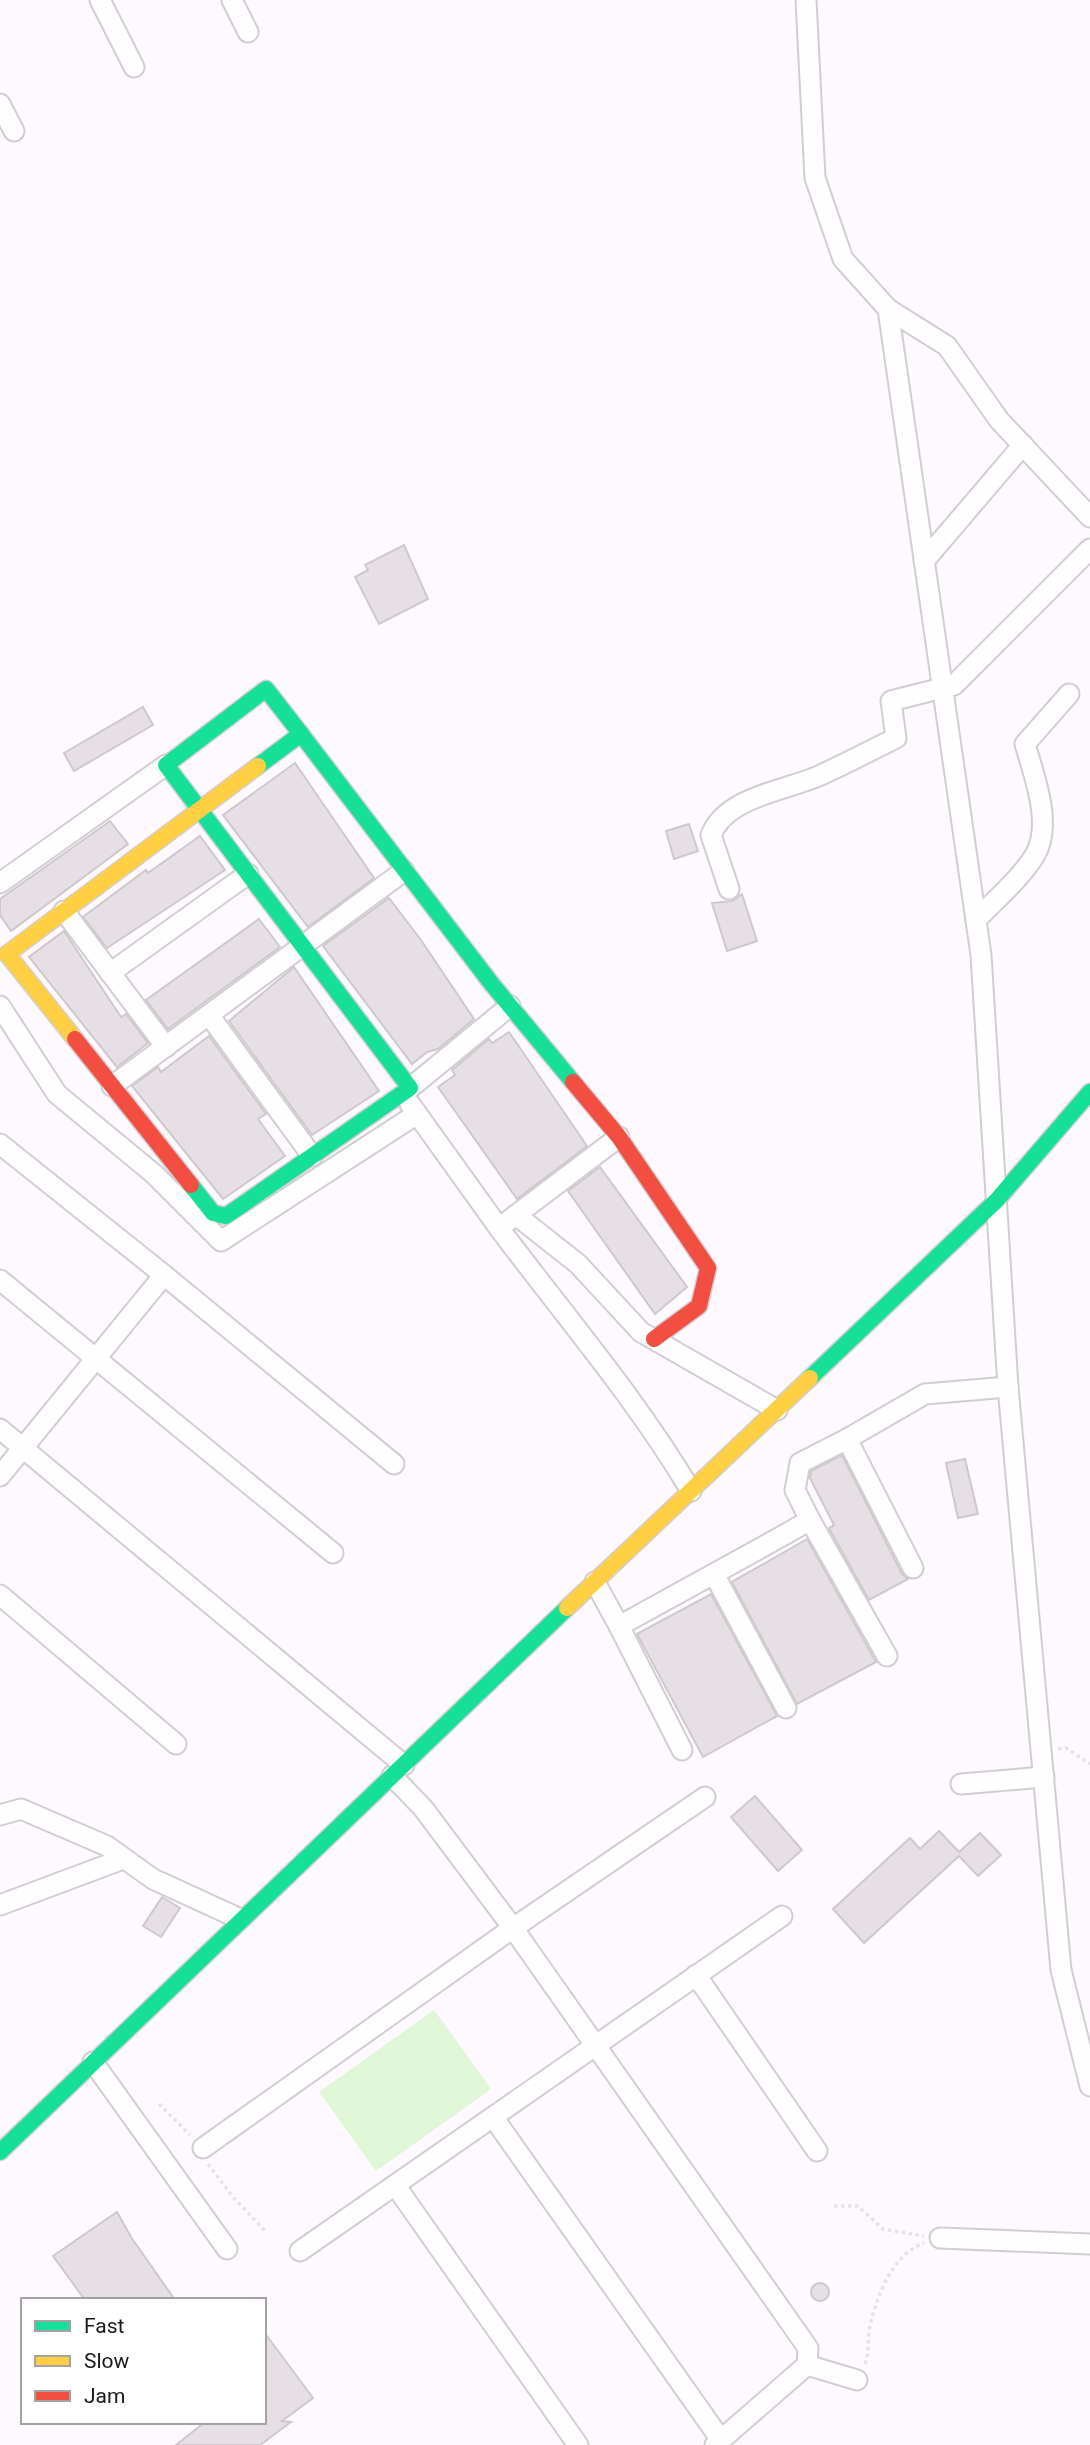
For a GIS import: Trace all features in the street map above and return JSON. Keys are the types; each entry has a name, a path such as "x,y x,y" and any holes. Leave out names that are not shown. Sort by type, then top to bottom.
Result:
{"street":[{"path":"100,0 134,66"},
{"path":"232,0 248,32"},
{"path":"806,0 815,178 843,259 888,309 947,346 999,420 1090,517"},
{"path":"0,104 14,131"},
{"path":"888,309 981,955 1008,1387 1061,1970 1090,2086"},
{"path":"924,561 1023,445"},
{"path":"729,888 711,835 715,825 734,808 820,776 896,738 891,701 954,685 1090,549"},
{"path":"0,883 166,765 266,689 510,1006 619,1137 708,1268 699,1306 654,1339"},
{"path":"976,920 1035,855 1042,827 1038,788 1025,744 1069,694"},
{"path":"301,734 64,911 4,947 213,1213 226,1216 406,1091 510,1006"},
{"path":"166,765 304,947 499,1228 584,1334 664,1446 691,1491"},
{"path":"112,1086 404,871"},
{"path":"110,972 248,874"},
{"path":"64,911 166,1047"},
{"path":"0,1006 57,1094 154,1174 221,1241 418,1114"},
{"path":"209,1015 312,1156"},
{"path":"0,2152 238,1918 398,1770 997,1200 1090,1092"},
{"path":"499,1228 619,1137"},
{"path":"0,1144 394,1464"},
{"path":"516,1215 578,1264 641,1332 777,1410"},
{"path":"0,1476 164,1275"},
{"path":"0,1280 333,1553"},
{"path":"887,1656 795,1490 800,1463 925,1394 1008,1387"},
{"path":"0,1429 398,1770 423,1808 513,1928 808,2348 807,2365 718,2443 493,2117"},
{"path":"847,1439 913,1568"},
{"path":"619,1626 810,1520"},
{"path":"714,1574 786,1708"},
{"path":"596,1582 682,1750"},
{"path":"0,1595 176,1744"},
{"path":"961,1784 1044,1777"},
{"path":"204,2148 513,1928 705,1797"},
{"path":"0,1815 20,1809 107,1846 153,1879 238,1918"},
{"path":"0,1905 123,1859"},
{"path":"300,2252 782,1916"},
{"path":"696,1975 817,2151"},
{"path":"93,2062 227,2249"},
{"path":"395,2185 578,2445"},
{"path":"940,2238 1090,2244"},
{"path":"807,2365 857,2380"}],"path":[{"path":"1041,1750 1066,1748 1090,1764"},
{"path":"159,2104 204,2148 206,2161 233,2197 265,2231"},
{"path":"834,2206 858,2206 883,2229 940,2238"},
{"path":"857,2380 870,2349 869,2329 888,2276 902,2255 940,2238"}],"green space":[{"path":"434,2010 491,2089 376,2171 319,2092"}],"building":[{"path":"404,545 428,599 379,624 355,577 368,570 365,565"},
{"path":"143,707 153,725 74,771 64,753"},
{"path":"295,763 374,878 308,927 223,815"},
{"path":"110,821 128,844 11,931 0,915 0,899"},
{"path":"689,824 698,851 674,859 666,831"},
{"path":"200,836 225,870 107,948 83,917 146,870 148,873"},
{"path":"742,894 757,941 727,951 712,903 732,901"},
{"path":"389,898 474,1019 438,1049 427,1052 412,1064 323,946"},
{"path":"259,919 280,947 168,1029 146,1000"},
{"path":"64,931 121,1017 126,1014 148,1043 117,1067 29,957"},
{"path":"294,967 379,1091 312,1135 229,1021"},
{"path":"509,1032 587,1146 517,1199 438,1087 455,1075 452,1070 489,1039 492,1043"},
{"path":"209,1036 266,1114 258,1119 285,1156 223,1199 132,1086 158,1067 161,1072"},
{"path":"600,1167 687,1287 655,1314 568,1191"},
{"path":"842,1455 902,1574 908,1579 869,1600 829,1528 834,1525 810,1478 811,1471"},
{"path":"965,1459 978,1514 958,1518 946,1463"},
{"path":"807,1539 876,1662 797,1704 732,1582"},
{"path":"711,1594 777,1716 703,1757 637,1634"},
{"path":"755,1796 802,1850 778,1871 731,1817"},
{"path":"939,1831 959,1852 980,1833 1001,1855 978,1876 959,1856 864,1943 833,1909 910,1838 920,1849"},
{"path":"162,1897 180,1908 161,1937 143,1926"},
{"path":"117,2212 174,2298 84,2298 53,2256"},
{"path":"820,2283 826,2286 829,2292 826,2298 820,2301 814,2298 811,2292 814,2286"},
{"path":"266,2335 313,2398 282,2421 291,2422 260,2445 176,2445 202,2424 266,2424"}],"traffic: fast":[{"path":"191,1185 213,1213 226,1216 410,1088 166,765 266,689 301,734"},
{"path":"258,766 301,734 491,983 573,1082"},
{"path":"810,1378 997,1200 1090,1092"},
{"path":"0,2152 567,1608"}],"traffic: slow":[{"path":"75,1039 7,954 258,766"},
{"path":"567,1608 810,1378"}],"traffic: jam":[{"path":"75,1039 191,1185"},
{"path":"573,1082 619,1137 708,1268 699,1306 654,1339"}]}
